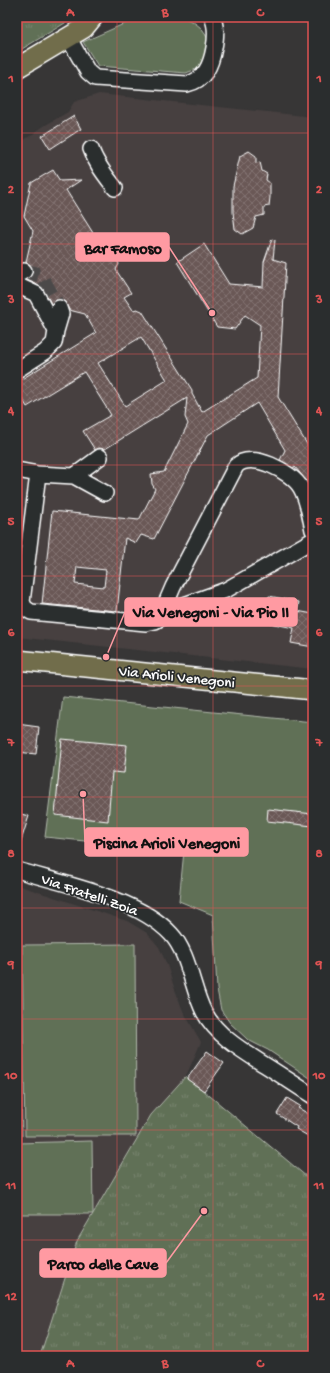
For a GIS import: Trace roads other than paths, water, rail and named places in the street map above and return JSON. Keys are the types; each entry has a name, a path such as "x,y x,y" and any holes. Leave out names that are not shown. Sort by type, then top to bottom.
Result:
{"main road":[{"path":"17,68 82,27"},
{"name":"Via Arioli Venegoni","path":"17,660 313,690"},
{"name":"Via Arioli Venegoni","path":"17,672 313,700"}],"street":[{"path":"105,17 82,27 88,72 95,78 182,84 191,83 197,80 207,70 213,55 216,36 216,25 212,17"},
{"path":"91,149 93,157 100,169 115,188"},
{"path":"17,286 36,294 56,331"},
{"path":"17,370 45,352 54,343 61,314 59,308"},
{"path":"74,476 100,456"},
{"path":"167,614 167,601 173,587 236,466 240,462 245,460 255,460 272,465 291,476 301,488 308,504 313,530"},
{"path":"17,470 41,470 74,476 105,493"},
{"path":"41,470 22,602 25,608 31,612 146,623 155,621 184,605 226,590 313,540"},
{"name":"Via Fratelli Zoia","path":"17,870 104,896 144,913 160,924 172,935 182,951 198,1000 212,1024 221,1034 243,1051 313,1096"}],"tunnel":[{"path":"24,271 40,275 59,308"}],"place":[{"name":"Bar Famoso","path":"212,313"},
{"name":"Via Venegoni - Via Pio II","path":"106,657"},
{"name":"Piscina Arioli Venegoni","path":"83,794"},
{"name":"Parco delle Cave","path":"204,1211"}]}
